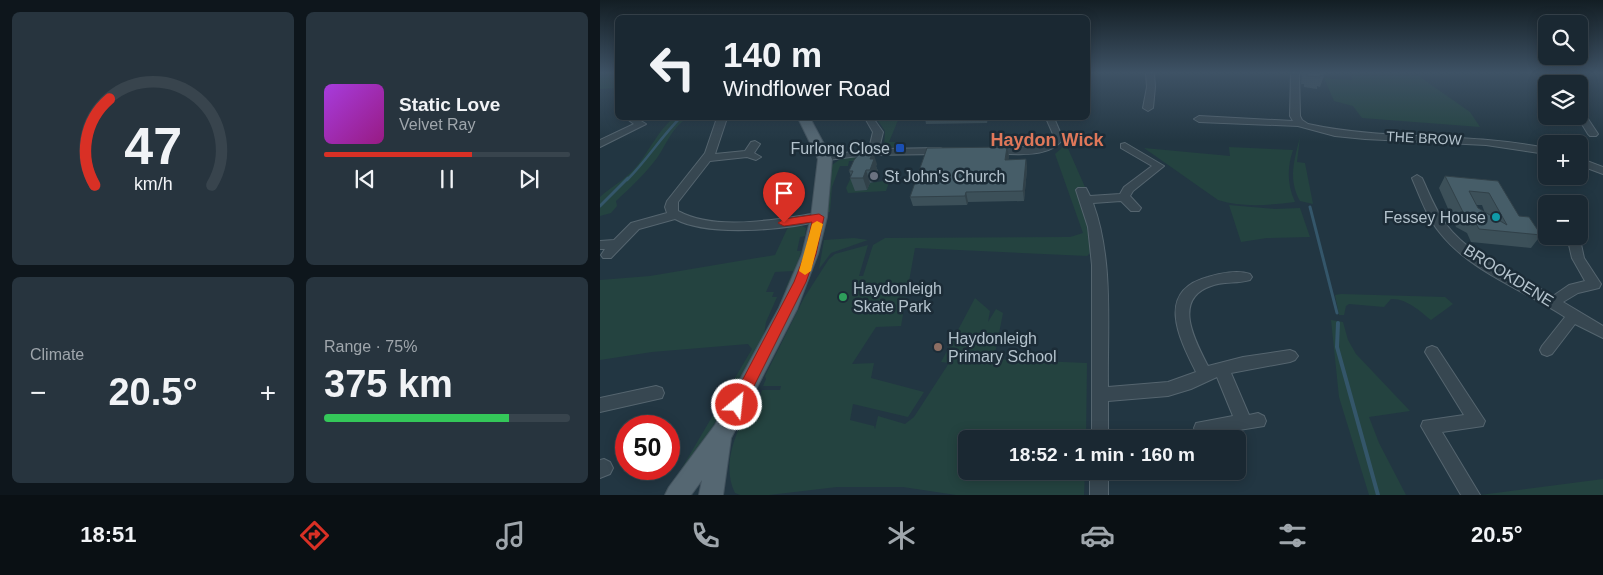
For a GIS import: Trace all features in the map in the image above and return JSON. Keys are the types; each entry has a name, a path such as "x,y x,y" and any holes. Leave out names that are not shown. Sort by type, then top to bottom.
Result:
{"main road":[{"path":"677,495 723,432 800,282 810,254 819,217 825,159 805,120"},
{"path":"711,495 723,432"}],"street":[{"path":"1148,108 1150,96"},
{"path":"1294,96 1294,112 1300,124"},
{"name":"THE BROW","path":"1199,119 1243,123 1300,124 1344,133 1499,143 1538,150"},
{"path":"600,144 641,124 634,120"},
{"path":"675,216 672,211 673,201 708,158 721,120"},
{"path":"869,120 878,132 873,152"},
{"path":"982,150 1041,149 1052,146 1057,142 1058,136 1051,120"},
{"path":"1587,125 1593,134"},
{"path":"708,158 752,156 755,144"},
{"path":"1124,197 1128,189 1159,166 1125,146"},
{"path":"825,159 873,152 950,151"},
{"path":"1588,165 1603,171"},
{"name":"BROOKDENE","path":"1417,178 1437,219 1457,242 1485,263 1553,302 1573,317 1603,332"},
{"path":"1100,430 1100,267 1096,231 1085,195 1124,197 1135,208"},
{"path":"603,250 617,244 635,226 675,216 701,223 733,226 774,224 819,217"},
{"path":"1553,302 1574,289 1594,284 1578,258 1575,245"},
{"path":"1204,373 1184,326 1181,308 1183,299 1189,291 1206,282 1244,277"},
{"name":"BROOKDENE","path":"1547,350 1573,317"},
{"path":"1432,352 1477,420 1430,426 1471,495"},
{"path":"1100,395 1168,389 1185,384 1204,373 1243,363 1290,356"},
{"path":"1202,428 1251,422 1222,369"},
{"path":"600,405 656,392"},
{"path":"1099,480 1099,495"}],"green space":[{"path":"1332,96 1447,96 1470,112 1480,127 1362,118 1353,106 1334,101"},
{"path":"671,120 684,120 673,131 648,170 616,201 617,206 611,213 600,216 600,197 632,171"},
{"path":"877,120 898,120 889,142 896,142 894,147 884,147 885,131"},
{"path":"1300,137 1297,162 1305,163 1313,204 1300,201 1294,185 1294,162"},
{"path":"1066,144 1085,187 1078,188 1078,195 1086,214 1090,253 1087,256 915,248 908,287 897,288 895,296 906,297 901,326 876,327 852,364 874,363 871,378 924,392 908,417 853,404 850,420 874,426 875,429 878,416 905,424 914,417 949,363 941,362 975,298 990,311 988,322 996,309 1003,313 994,359 1087,363 1086,430 958,430 958,480 1085,480 1084,495 956,495 903,487 837,487 769,495 740,495 735,493 729,468 738,430 755,395 760,396 762,390 780,390 781,386 763,386 766,379 765,376 804,298 829,259 835,254 868,245 859,276 863,276 873,245 885,238 1070,237 1083,233 1055,154"},
{"path":"1229,147 1293,150 1289,176 1290,189 1295,202 1247,205 1218,200 1144,148 1230,156"},
{"path":"850,156 859,156 858,161 849,161 848,166 840,166 832,187 830,212 827,212 832,165"},
{"path":"854,171 867,190 870,183 890,180 886,191 848,193 846,188"},
{"path":"1229,205 1275,209 1300,208 1310,237 1267,238 1241,242"},
{"path":"789,225 800,225 806,228 805,236 800,237 797,251 801,251 794,277 784,292 793,271 775,272 766,292 774,292 772,297 777,297 766,322 764,335 755,354 706,438 680,475 680,471 752,349 748,344 652,352 600,360 600,280 650,276 775,255"},
{"path":"854,238 868,240 831,253 819,269 824,240"},
{"path":"1335,295 1445,297 1453,304 1431,320 1412,306 1397,299 1391,299 1384,307 1349,304 1346,306 1344,315 1339,315"},
{"path":"1331,320 1343,322 1348,340 1356,354 1410,411 1369,417 1379,443 1406,495 1369,495 1339,397"},
{"path":"1603,479 1603,495 1480,495"}],"building":[{"path":"1007,147 1005,160 1026,159 1023,191 966,192 965,196 910,197 927,148"},
{"path":"873,152 870,159 874,159 870,170 866,170 863,178 850,178 853,171 849,171 860,153"},
{"path":"1445,176 1498,181 1519,216 1529,217 1538,230 1538,235 1479,229 1474,220 1464,214","holes":["1469,191 1489,193 1507,225 1478,208"]}],"waterway":[{"path":"627,180 678,120"},
{"path":"600,206 628,178"},
{"path":"1310,207 1337,313"},
{"path":"1338,323 1337,347 1378,495"}],"slow traffic":[{"path":"805,271 817,224"}],"place":[{"name":"Furlong Close","path":"900,148"},
{"name":"St John's Church","path":"874,176"},
{"name":"Fessey House","path":"1496,217"},
{"name":"Haydonleigh Skate Park","path":"843,297"},
{"name":"Haydonleigh Primary School","path":"938,347"}],"district":[{"name":"Haydon Wick","path":"1047,140"}],"route":[{"path":"737,405 788,309 800,282 810,254 819,217 784,223"}]}
